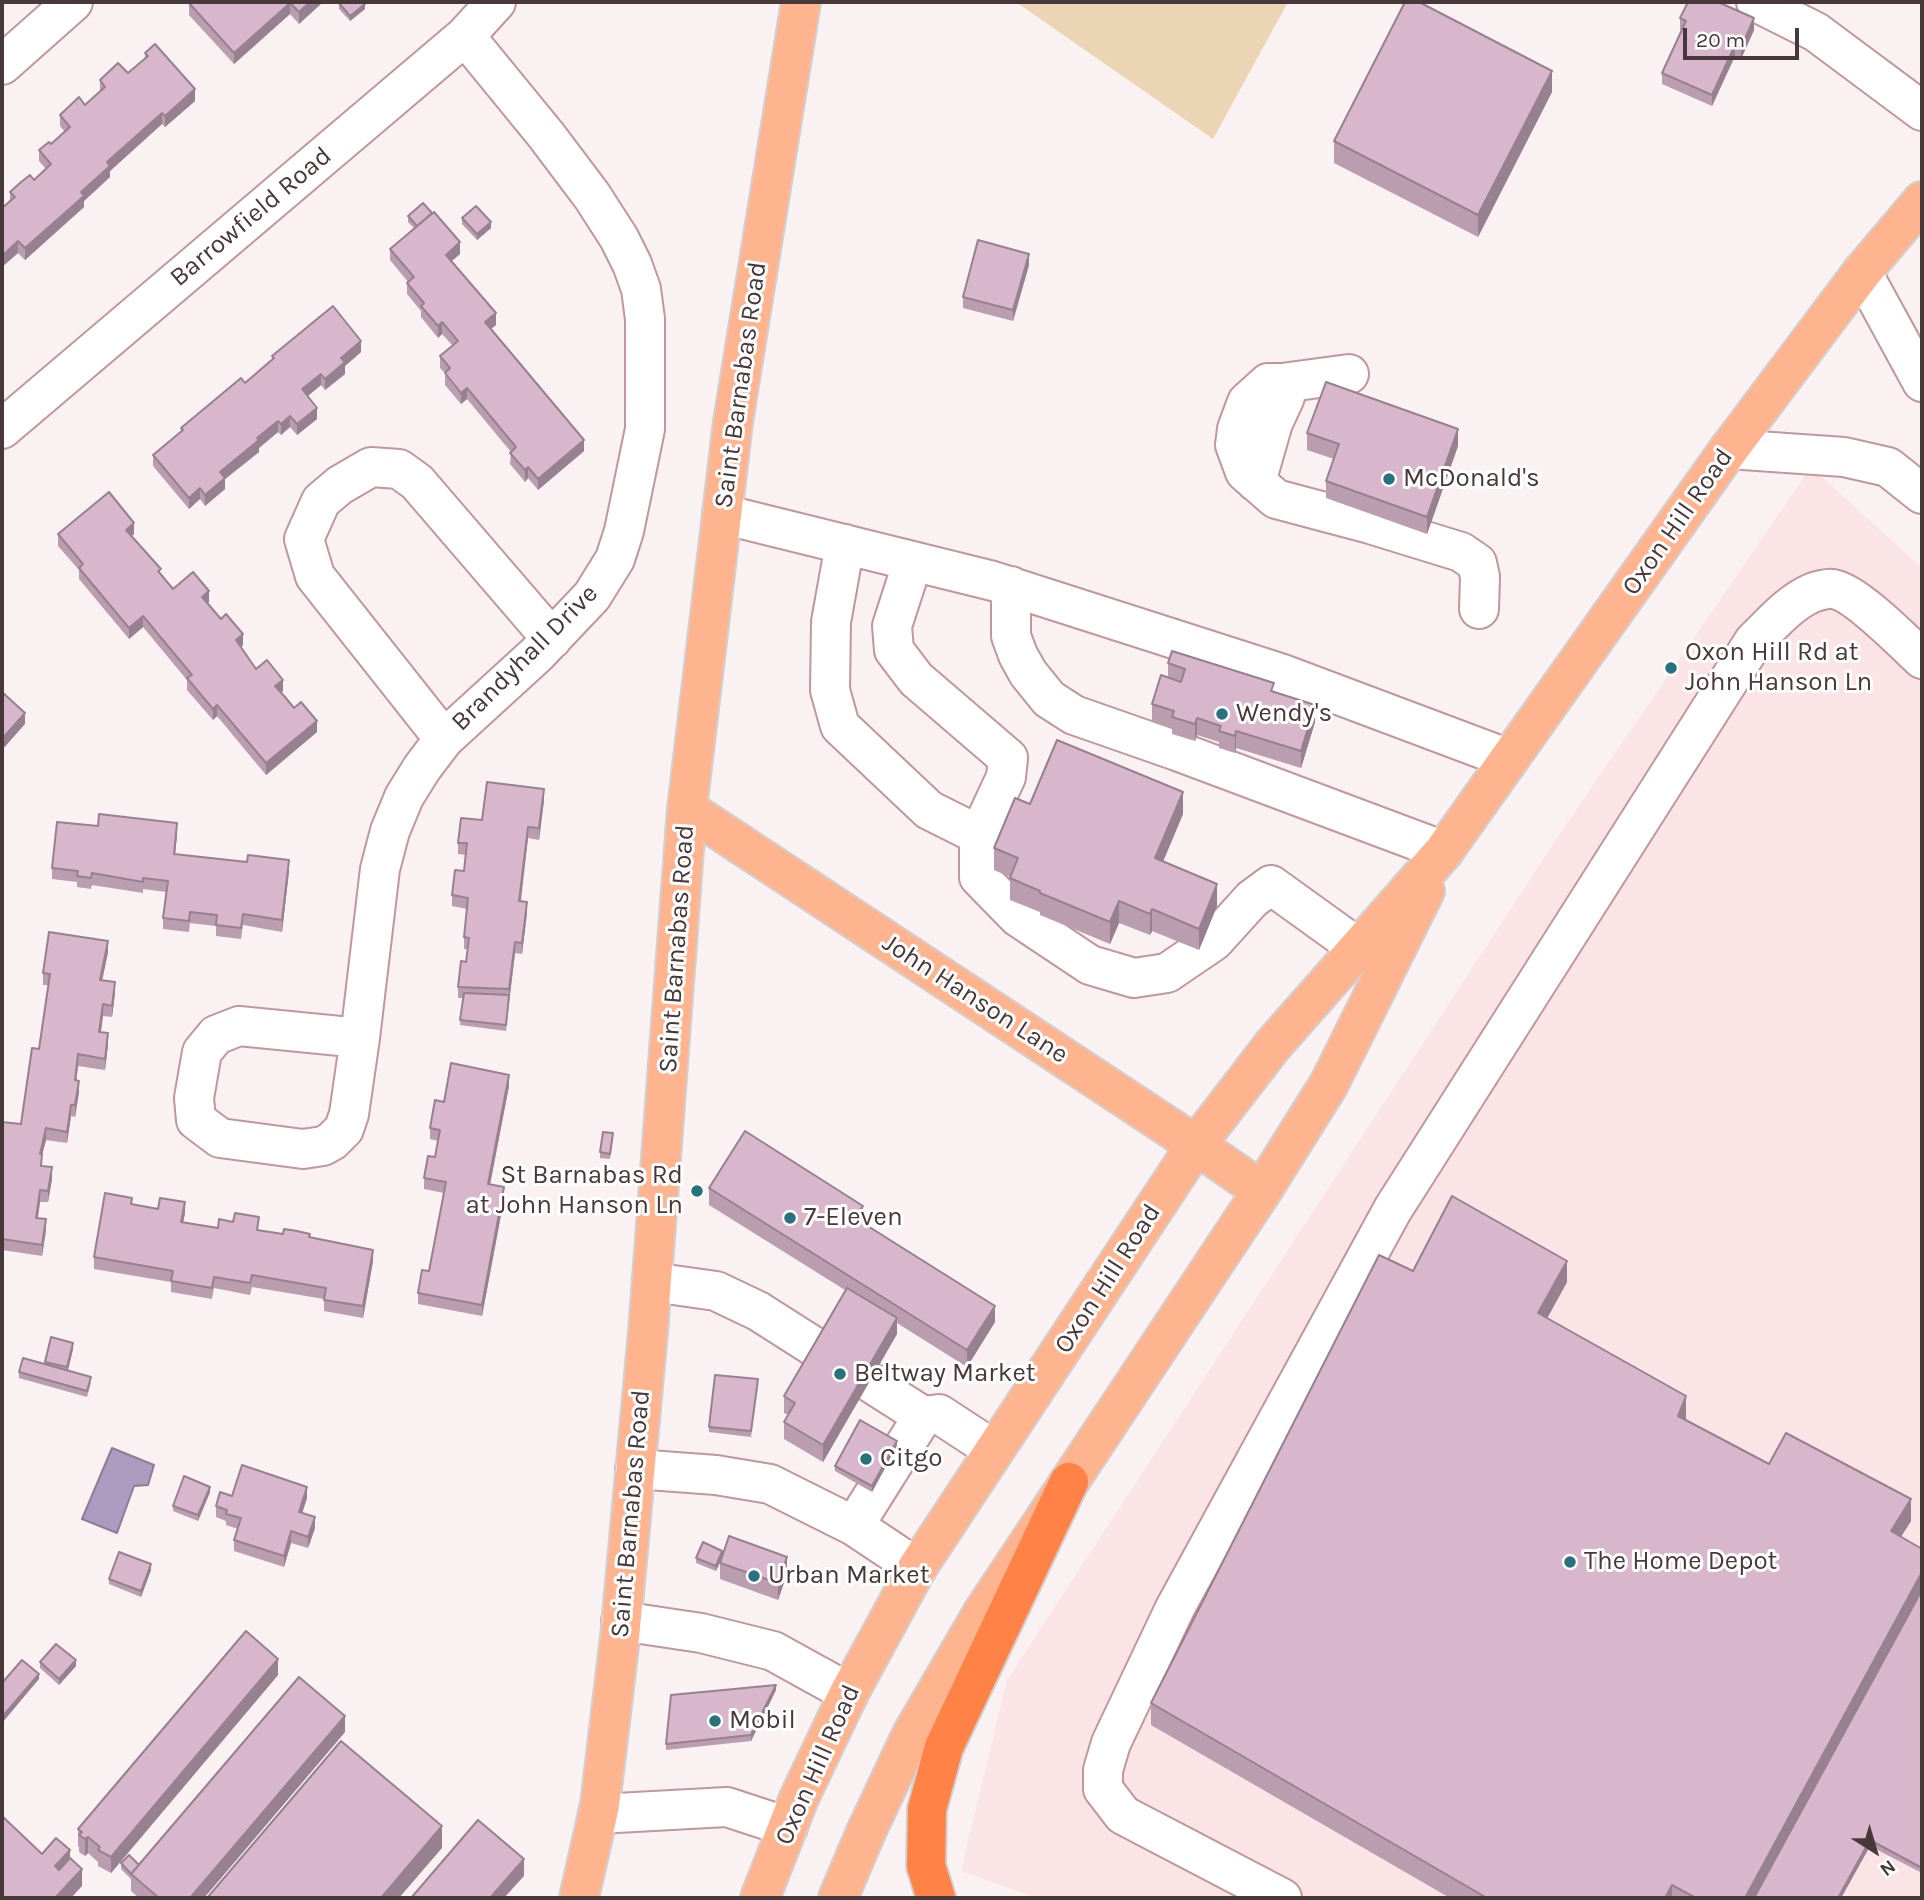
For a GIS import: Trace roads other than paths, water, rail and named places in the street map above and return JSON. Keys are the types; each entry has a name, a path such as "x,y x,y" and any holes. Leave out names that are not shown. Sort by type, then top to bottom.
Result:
{"highway":[{"path":"936,1898 926,1866 927,1809 944,1746 1069,1482"}],"main road":[{"name":"Saint Barnabas Road","path":"579,1898 598,1814 621,1621 652,1282 687,809 733,422 801,2"},
{"name":"Oxon Hill Road","path":"760,1898 788,1826 849,1693 917,1568 1196,1144 1273,1045 1444,851 1729,449 1862,272 1922,201"},
{"name":"John Hanson Lane","path":"687,809 1196,1144 1262,1191"},
{"name":"Oxon Hill Road","path":"838,1898 912,1734 982,1612 1262,1191 1329,1084 1444,851"}],"street":[{"path":"2,65 73,2"},
{"name":"Barrowfield Road","path":"2,429 465,36 496,2"},
{"path":"1756,2 1816,32 1922,111"},
{"name":"Brandyhall Drive","path":"360,1038 239,1026 216,1035 202,1052 194,1098 196,1120 220,1138 303,1149 323,1146 337,1137 346,1124 360,1038 380,869 390,831 404,797 444,739 552,639 592,596 606,575 615,559 624,531 645,429 646,355 640,289 632,264 592,196 465,36"},
{"path":"1862,272 1922,382"},
{"path":"1349,374 1268,383 1248,402 1237,429 1235,445 1245,472 1276,499 1461,552 1476,563 1480,577 1479,609"},
{"path":"1729,449 1844,457 1863,461 1888,467 1922,494"},
{"path":"444,739 315,576 304,538 321,501 340,485 371,467 399,470 417,482 552,639"},
{"path":"722,514 1011,586 1280,673 1509,759"},
{"path":"845,544 831,622 830,690 840,726 929,810 979,835"},
{"path":"913,561 892,626 894,650 916,679 1008,758 1006,777 979,835 979,877 1018,917 1090,965 1134,978 1167,973 1214,941 1252,900 1270,885 1357,947"},
{"path":"1011,586 1011,636 1018,655 1028,673 1049,699 1074,715 1444,851"},
{"path":"1282,1898 1123,1815 1103,1789 1103,1770 1111,1743 1175,1608 1393,1209 1754,642 1798,601 1814,592 1834,589 1858,601 1922,659"},
{"path":"652,1282 716,1291 758,1311 923,1416 939,1414 995,1450"},
{"path":"854,1526 923,1416"},
{"path":"635,1469 716,1475 770,1484 854,1526 917,1568"},
{"path":"621,1621 701,1633 773,1651 849,1693"},
{"path":"598,1814 727,1807 788,1826"}],"place":[{"name":"McDonald's","path":"1389,479"},
{"name":"Oxon Hill Rd at John Hanson Ln","path":"1671,668"},
{"name":"Wendy's","path":"1222,714"},
{"name":"St Barnabas Rd at John Hanson Ln","path":"697,1191"},
{"name":"7-Eleven","path":"790,1218"},
{"name":"Beltway Market","path":"840,1374"},
{"name":"Citgo","path":"866,1459"},
{"name":"The Home Depot","path":"1570,1562"},
{"name":"Urban Market","path":"754,1576"},
{"name":"Mobil","path":"715,1721"}]}
